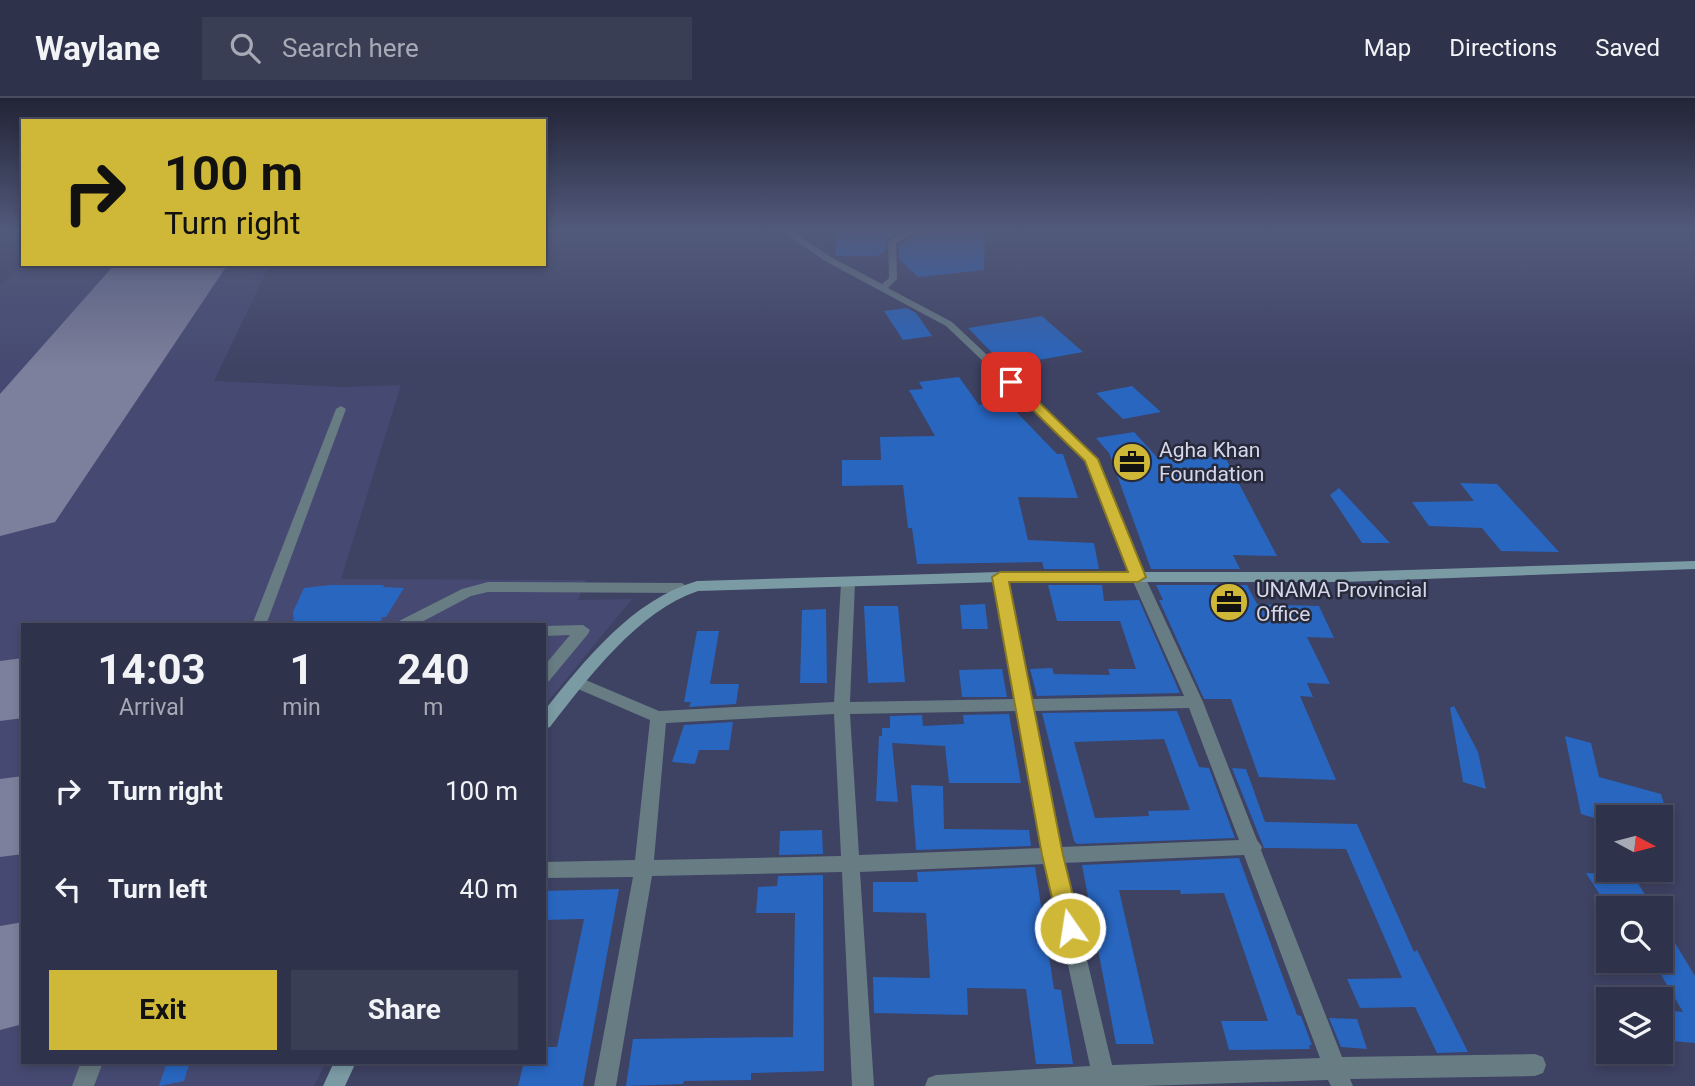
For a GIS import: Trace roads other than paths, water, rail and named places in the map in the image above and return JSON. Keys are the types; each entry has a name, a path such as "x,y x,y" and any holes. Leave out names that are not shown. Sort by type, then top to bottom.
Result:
{"street":[{"path":"860,276 948,324 1091,459 1138,577 1195,702 1253,847 1339,1077"},
{"path":"883,288 893,276"},
{"path":"260,623 341,409"},
{"path":"408,623 467,592 488,587 682,588 1000,577 1343,577 1695,565"},
{"path":"1000,577 1053,855 1105,1080"},
{"path":"848,583 842,708 863,1086"},
{"path":"546,720 576,682 648,612 682,588"},
{"path":"546,631 583,630 546,675"},
{"path":"576,682 658,718 842,708 1195,702"},
{"path":"605,1086 644,867 658,718"},
{"path":"546,870 849,864 1253,847"},
{"path":"83,1086 91,1064"},
{"path":"334,1086 344,1064"},
{"path":"936,1086 1105,1080 1339,1077 1535,1065"}],"place":[{"name":"Agha Khan Foundation","path":"1132,462"},
{"name":"UNAMA Provincial Office","path":"1229,602"}]}
